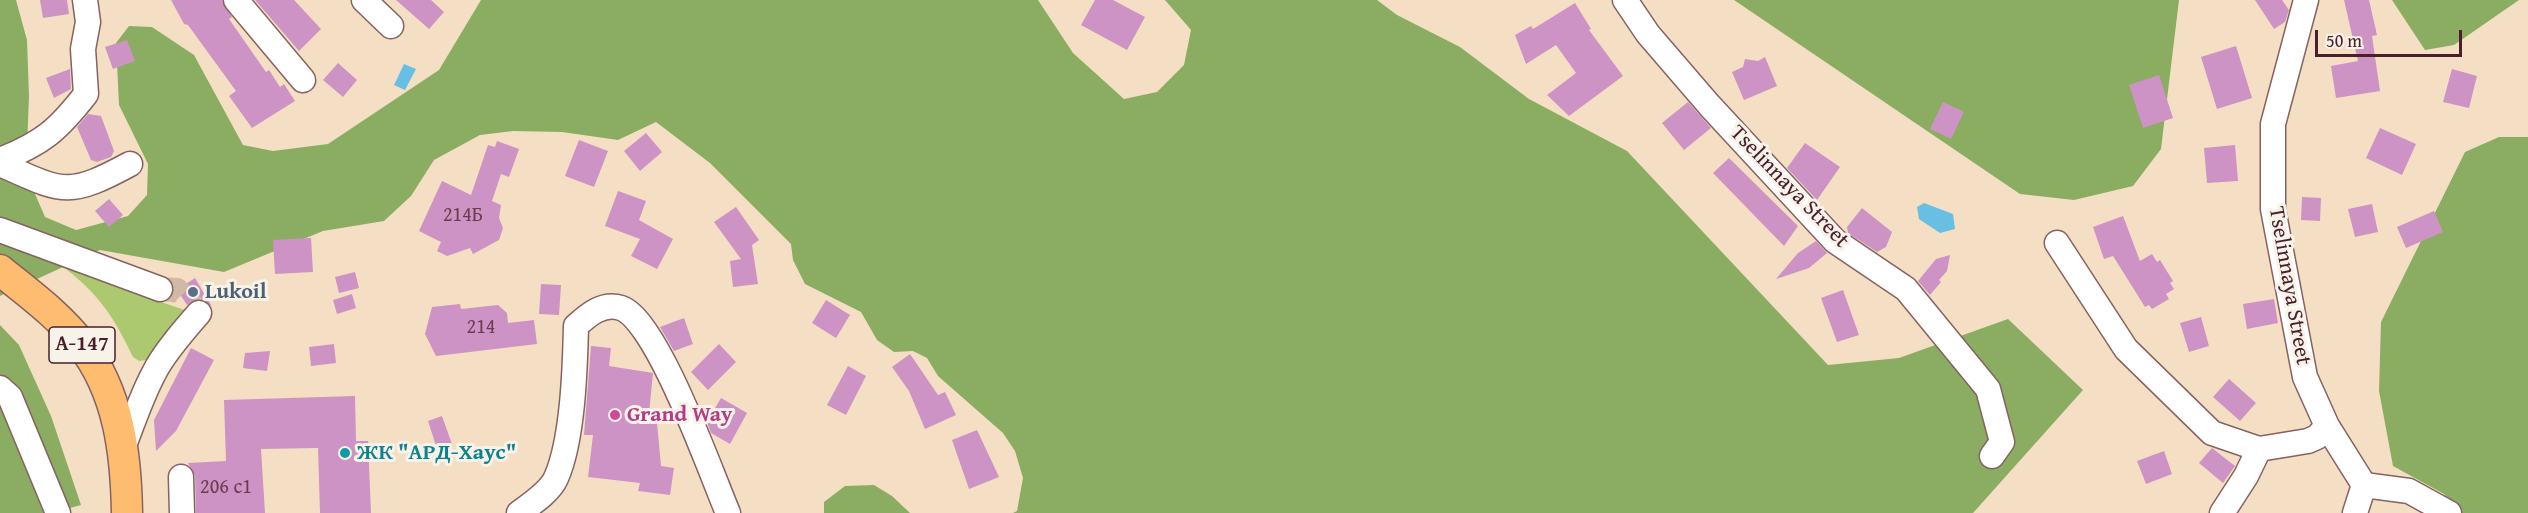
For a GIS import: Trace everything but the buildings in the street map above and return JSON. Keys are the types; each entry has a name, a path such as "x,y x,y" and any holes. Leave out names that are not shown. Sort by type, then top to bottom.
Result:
{"main road":[{"name":"А-147","path":"0,270 40,302 81,344 100,374 117,418 123,448 127,513"}],"street":[{"path":"0,162 31,148 63,124 86,94 82,49 88,22 85,0"},
{"path":"236,0 303,80"},
{"path":"364,0 392,26"},
{"name":"Tselinnaya Street","path":"1625,0 1648,34 1710,106 1835,241 1906,289 1988,389 2002,442 1992,456"},
{"name":"Tselinnaya Street","path":"2307,0 2273,124 2272,209 2305,377 2327,426 2364,485"},
{"path":"0,162 54,188 77,188 130,164"},
{"path":"0,230 160,289"},
{"path":"2057,243 2127,349 2212,432 2259,449 2308,441 2317,437 2327,426"},
{"path":"519,513 555,480 565,446 575,364 576,326 590,314 606,306 621,308 639,319 664,358 728,513"},
{"path":"123,448 153,374 165,354 175,345 199,313"},
{"path":"0,388 10,397 58,513"},
{"path":"0,400 20,422"},
{"path":"2222,513 2246,476 2259,449"},
{"path":"182,477 182,513"},
{"path":"2355,513 2364,485 2409,491 2449,513"}],"green space":[{"path":"0,0 16,0 27,40 29,96 26,173 45,217 76,230 128,216 147,195 148,164 119,105 116,43 129,26 152,27 194,55 243,145 273,151 328,144 439,70 481,0 1038,0 1073,53 1124,99 1157,92 1184,65 1191,30 1165,0 1377,0 1397,15 1460,47 1529,99 1627,151 1828,365 1899,358 2008,319 2083,390 1973,513 1013,513 1017,511 1023,478 1015,451 1003,433 938,376 927,358 913,351 894,352 877,340 861,312 805,284 793,260 791,244 710,163 656,122 618,140 562,132 513,131 480,135 434,160 411,196 384,221 323,231 224,272 100,250 0,296"},
{"path":"1734,0 2179,0 2161,149 2133,186 2074,200 2020,194"},
{"path":"2392,0 2519,0 2454,45 2425,50"},
{"path":"2499,137 2528,137 2528,513 2460,513 2444,494 2393,466 2379,391 2381,322 2465,152"},
{"path":"36,246 140,295 188,311 189,318 146,360 139,361 133,357 114,321 94,294"},
{"path":"0,325 19,345 51,416 81,505 51,513 0,513"},
{"path":"874,485 892,496 910,513 824,513 824,502 845,486"}],"water":[{"path":"404,64 416,69 405,90 394,85"},
{"path":"1924,203 1953,214 1955,229 1940,233 1919,219 1917,207"}],"tunnel":[{"path":"160,289 177,290 199,313"}],"place":[{"name":"Lukoil","path":"193,292"},
{"name":"Grand Way","path":"615,415"},
{"name":"ЖК \"АРД-Хаус\"","path":"345,453"}]}
